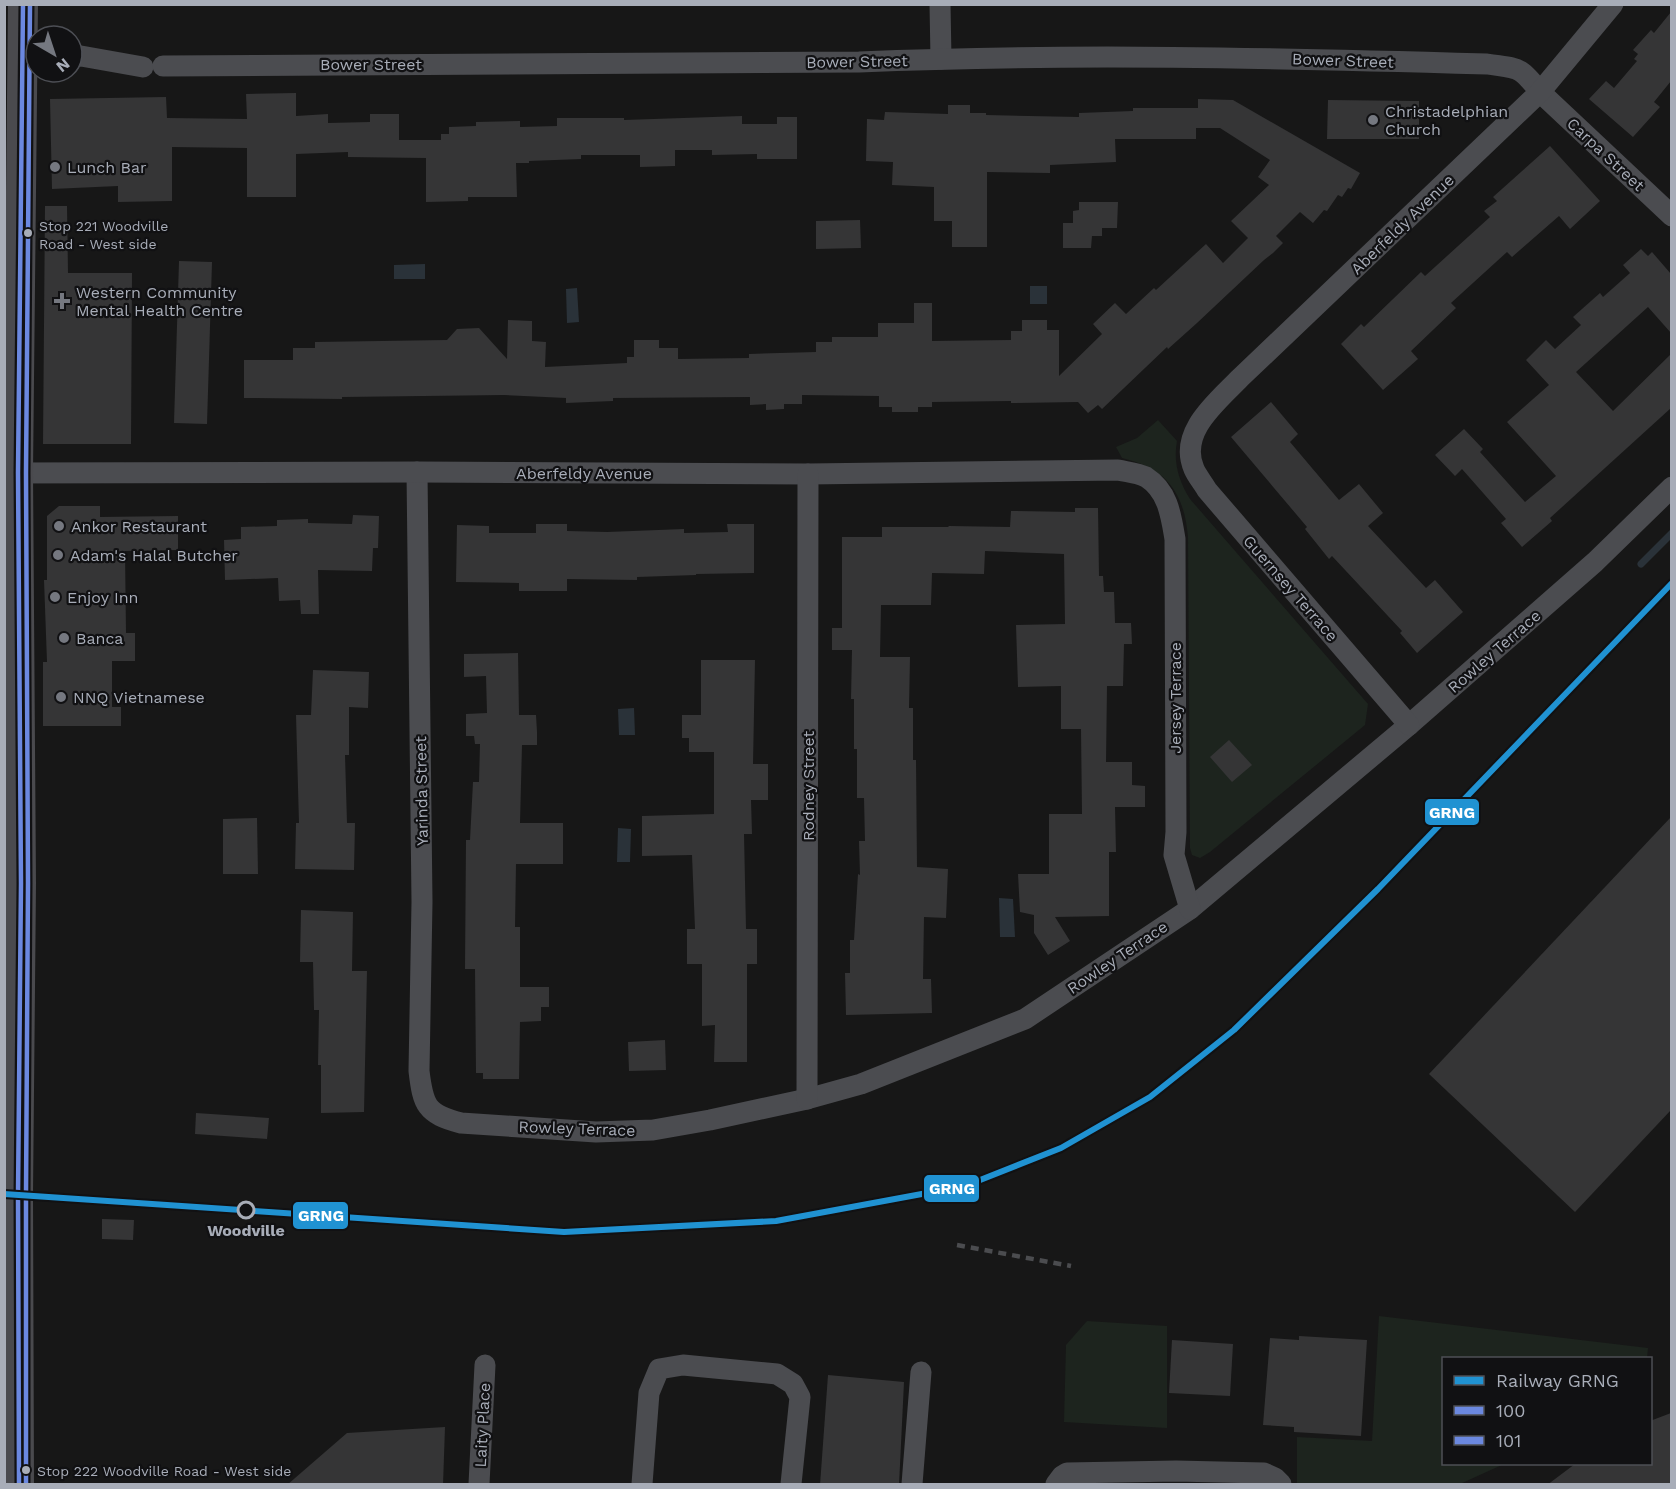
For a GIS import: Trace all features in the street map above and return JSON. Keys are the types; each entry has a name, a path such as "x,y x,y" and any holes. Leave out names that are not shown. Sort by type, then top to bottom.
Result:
{"main road":[{"path":"19,1485 11,473 23,4"}],"street":[{"path":"940,4 941,59"},
{"name":"Aberfeldy Avenue","path":"1190,441 1200,420 1240,378 1540,92 1613,4"},
{"name":"Bower Street","path":"84,56 153,66 1254,58 1487,64 1526,73 1540,92"},
{"name":"Carpa Street","path":"1540,92 1671,216"},
{"name":"Guernsey Terrace","path":"1190,441 1193,468 1207,489 1409,725"},
{"name":"Aberfeldy Avenue","path":"11,473 808,474 1118,470 1145,476 1158,489"},
{"name":"Yarinda Street","path":"417,472 422,902 419,1071 422,1092 429,1109"},
{"name":"Rodney Street","path":"807,1099 808,474"},
{"name":"Rowley Terrace","path":"429,1109 443,1118 461,1123 596,1132 653,1130 807,1099 861,1084 1025,1019 1190,909 1409,725 1595,562 1671,487"},
{"name":"Jersey Terrace","path":"1158,489 1169,504 1174,539 1176,832 1174,855 1190,909"},
{"name":"Laity Place","path":"479,1485 485,1365"},
{"path":"642,1485 649,1393 659,1369 683,1365 777,1374 793,1384 800,1397 791,1485"},
{"path":"912,1485 921,1372"},
{"path":"1056,1484 1067,1473 1176,1471 1264,1473 1275,1478 1281,1485"}],"shaded area":[{"path":"425,264 425,279 394,279 394,265"},
{"path":"1030,286 1047,286 1047,304 1030,304"},
{"path":"577,288 579,322 567,323 566,289"},
{"path":"1158,420 1177,441 1178,472 1190,499 1368,704 1365,725 1200,858 1192,855 1190,848 1188,537 1186,521 1177,495 1162,476 1138,463 1122,458 1116,447 1137,438"},
{"path":"634,708 635,735 619,735 618,709"},
{"path":"618,828 631,829 630,862 617,862"},
{"path":"999,898 1013,899 1015,937 1000,937"},
{"path":"1379,1316 1648,1348 1647,1357 1442,1357 1442,1465 1502,1465 1460,1484 1297,1484 1297,1437 1372,1441"},
{"path":"1087,1321 1167,1326 1167,1428 1064,1422 1066,1345"}],"building":[{"path":"1671,12 1671,81 1654,102 1660,107 1633,137 1589,99 1606,81 1614,88 1637,61 1634,59 1638,54 1633,50 1651,30 1654,33"},
{"path":"296,93 296,116 328,114 328,123 370,122 370,114 399,114 399,140 441,140 441,134 449,134 449,127 476,126 476,122 520,121 520,127 557,126 557,118 624,118 624,120 742,116 742,124 777,124 777,117 797,117 797,159 757,159 757,154 712,155 712,150 675,150 675,166 640,167 640,155 581,155 581,159 529,161 529,163 516,163 517,197 468,197 468,201 426,202 426,158 348,157 348,152 296,154 296,197 247,197 247,148 172,147 172,201 118,202 118,186 52,189 50,99 166,97 167,118 247,119 246,94"},
{"path":"1198,99 1233,100 1360,173 1351,189 1348,188 1342,197 1338,195 1327,211 1324,210 1313,223 1300,212 1276,236 1283,243 1273,253 1168,349 1167,347 1102,409 1098,405 1088,413 1078,402 932,402 932,407 918,407 918,412 892,412 892,407 879,407 879,396 802,395 802,404 784,404 784,409 766,410 766,404 750,405 750,397 613,398 613,401 566,403 566,398 504,395 342,397 342,399 244,398 244,360 293,360 293,348 315,348 315,342 447,340 457,329 479,328 507,359 508,320 532,321 532,341 546,342 545,367 627,363 627,357 634,357 634,340 659,340 659,348 678,348 678,359 749,358 749,354 816,352 816,342 832,342 832,337 878,337 878,323 914,323 914,303 932,303 932,341 1011,340 1011,331 1022,331 1022,320 1047,320 1047,330 1059,330 1059,376 1102,334 1093,324 1115,303 1126,314 1206,244 1223,263 1248,238 1231,221 1269,185 1258,177 1270,160 1220,128 1196,128 1196,139 1115,139 1116,162 1050,165 1050,173 987,172 987,247 952,247 952,221 934,221 934,187 892,185 893,162 866,161 867,119 884,120 885,112 948,114 948,105 970,105 970,113 986,113 986,115 1079,117 1079,113 1133,111 1133,108 1198,108"},
{"name":"Christadelphian Church","path":"1328,100 1419,101 1419,139 1327,139"},
{"path":"1550,146 1600,201 1570,229 1559,216 1512,257 1507,252 1451,303 1456,308 1411,351 1418,359 1383,390 1341,344 1361,324 1364,327 1421,272 1425,276 1490,217 1484,211 1497,201 1493,197"},
{"path":"1079,202 1118,202 1117,228 1102,228 1102,236 1092,236 1091,248 1063,248 1063,223 1073,223 1073,211 1079,210"},
{"path":"45,206 67,206 68,273 132,273 131,444 43,444"},
{"path":"860,220 861,248 816,249 816,221"},
{"path":"1641,249 1648,256 1652,252 1671,274 1671,333 1648,307 1576,372 1613,411 1671,354 1671,408 1550,518 1552,521 1522,547 1501,523 1506,519 1462,469 1455,476 1435,455 1464,429 1483,449 1480,452 1525,502 1556,476 1507,422 1549,385 1526,360 1546,340 1555,349 1581,325 1573,317 1600,293 1603,297 1630,273 1623,265"},
{"path":"179,261 212,262 207,424 174,423"},
{"path":"1271,402 1298,434 1290,442 1339,500 1359,484 1383,513 1368,526 1426,588 1435,580 1463,612 1417,653 1400,633 1402,631 1332,556 1329,559 1305,529 1307,527 1231,437"},
{"path":"59,506 100,506 100,517 178,516 178,550 125,551 126,633 135,633 135,661 112,661 112,707 121,707 121,726 43,726 43,662 47,662 44,580 47,580 47,516"},
{"path":"1075,508 1098,508 1099,576 1103,576 1104,592 1114,592 1115,623 1131,623 1132,644 1124,644 1123,686 1107,686 1106,762 1132,762 1132,785 1145,786 1145,807 1115,807 1116,852 1109,852 1109,916 1055,917 1070,941 1048,955 1034,933 1034,915 1020,912 1018,874 1049,874 1049,814 1082,814 1081,729 1061,729 1061,686 1018,687 1016,625 1065,624 1064,554 985,551 984,574 932,573 931,605 881,605 880,657 910,657 909,708 913,708 913,760 916,760 917,867 948,869 946,918 924,917 923,979 931,979 932,1013 846,1015 845,973 850,973 850,940 854,940 858,874 860,875 859,841 865,841 864,798 857,798 854,699 851,699 852,650 832,650 832,628 842,628 842,537 882,537 882,527 1010,527 1011,511 1075,512"},
{"path":"353,515 379,516 378,548 373,548 372,571 318,570 319,614 301,614 300,600 279,601 278,578 225,580 224,540 241,539 241,527 277,526 277,520 308,519 308,523 352,524"},
{"path":"536,524 567,524 567,531 684,529 684,533 728,532 727,524 754,524 754,573 637,577 637,580 567,579 567,591 519,591 519,583 456,582 457,525 489,526 489,533 536,533"},
{"path":"518,653 519,715 536,715 537,732 537,745 522,745 520,823 563,823 563,864 516,864 515,927 520,927 520,987 549,987 549,1007 541,1007 541,1021 520,1022 519,1079 483,1079 483,1073 476,1073 475,969 465,969 466,840 470,840 473,782 479,782 480,744 475,744 474,736 466,736 466,714 487,713 486,676 464,677 464,654"},
{"path":"701,660 755,660 753,764 768,764 768,800 751,800 752,834 744,834 746,929 757,929 757,964 747,964 747,1062 714,1062 715,1025 702,1026 702,964 687,964 687,929 695,929 692,855 642,856 642,816 714,814 714,752 689,752 689,738 682,738 682,715 701,715"},
{"path":"313,670 369,672 368,708 349,707 349,755 345,755 347,823 355,823 354,870 295,869 296,823 299,823 296,715 311,715"},
{"path":"1229,740 1252,765 1232,782 1210,757"},
{"path":"1671,817 1671,1110 1575,1212 1429,1074"},
{"path":"257,818 258,874 223,874 223,819"},
{"path":"301,910 353,912 352,971 367,971 364,1112 321,1113 321,1065 318,1065 319,1010 314,1010 313,962 300,962"},
{"path":"665,1040 666,1070 629,1071 628,1042"},
{"path":"196,1113 269,1118 267,1139 195,1134"},
{"path":"102,1219 134,1220 133,1240 102,1239"},
{"path":"1299,1336 1367,1340 1361,1436 1294,1432 1294,1427 1263,1425 1270,1338 1299,1340"},
{"path":"1172,1340 1233,1344 1230,1396 1169,1393"},
{"path":"828,1375 904,1382 899,1485 820,1485"},
{"path":"1671,1413 1671,1485 1547,1485 1574,1465 1652,1465 1652,1420"},
{"path":"445,1427 443,1485 287,1485 347,1433"}],"waterway":[{"path":"1641,564 1672,533"}],"railway":[{"path":"957,1245 1071,1266"}],"rail line":[{"name":"GRNG","path":"4,1194 564,1232 776,1221 965,1186 1061,1148 1150,1097 1234,1030 1378,889 1672,583"}],"transit line":[{"name":"100","path":"19,1484 18,1195 21,883 18,473 23,4"},
{"name":"101","path":"26,1484 28,883 26,473 30,4"}],"place":[{"name":"Christadelphian Church","path":"1373,120"},
{"name":"Lunch Bar","path":"55,167"},
{"name":"Stop 221 Woodville Road - West side","path":"28,233"},
{"name":"Western Community Mental Health Centre","path":"62,301"},
{"name":"Ankor Restaurant","path":"59,526"},
{"name":"Adam's Halal Butcher","path":"58,555"},
{"name":"Enjoy Inn","path":"55,597"},
{"name":"Banca","path":"64,638"},
{"name":"NNQ Vietnamese","path":"61,697"},
{"name":"Woodville","path":"246,1210"},
{"name":"Stop 222 Woodville Road - West side","path":"26,1470"}]}
